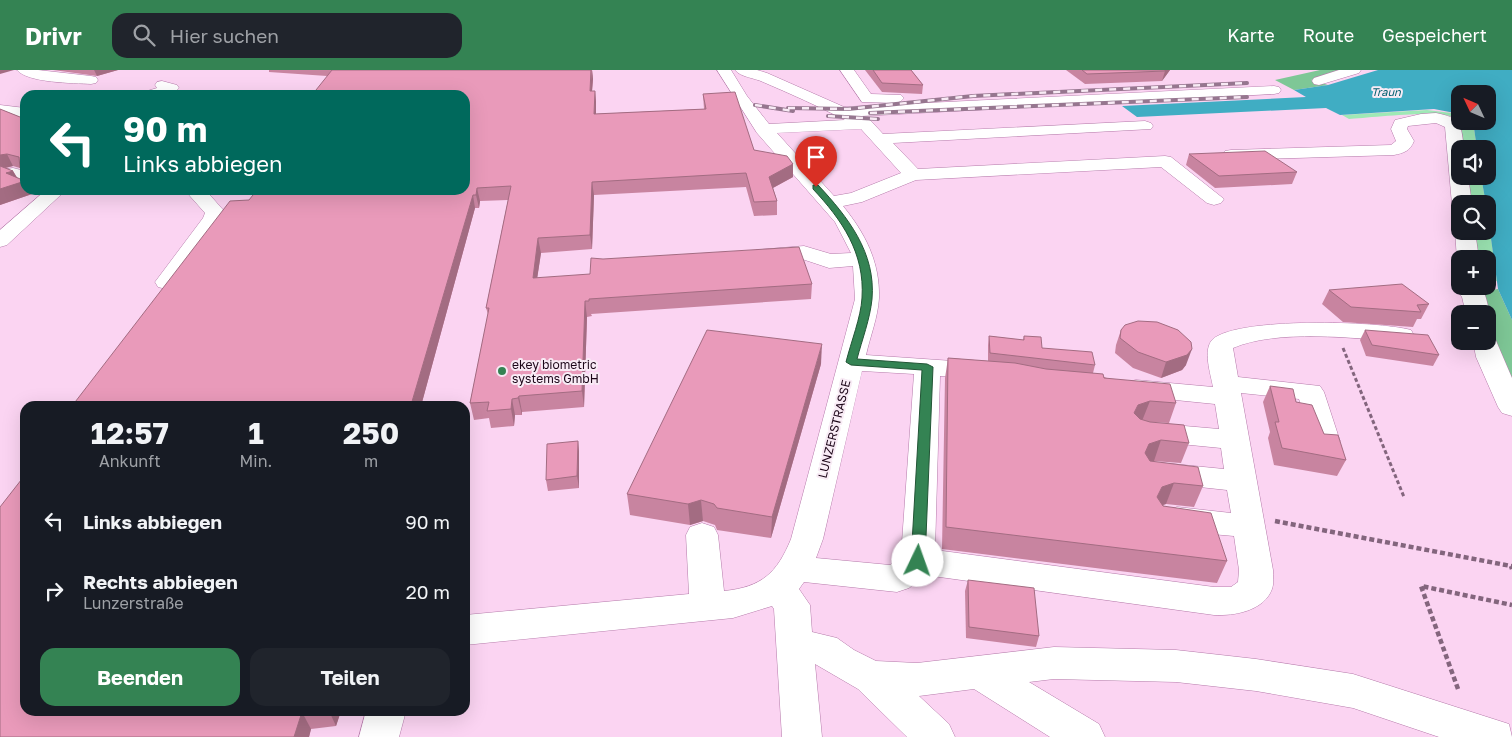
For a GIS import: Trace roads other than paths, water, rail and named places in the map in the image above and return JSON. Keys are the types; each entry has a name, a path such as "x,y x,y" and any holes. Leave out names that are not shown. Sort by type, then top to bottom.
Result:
{"street":[{"path":"24,70 38,75 91,80"},
{"name":"LUNZERSTRASSE","path":"724,70 738,97 764,129 830,202 850,230 861,250 866,273 867,299 807,539 788,576"},
{"path":"742,70 778,82 865,124 913,175"},
{"path":"847,70 867,99 1242,79"},
{"path":"1319,81 1354,70"},
{"path":"162,85 172,88 165,90"},
{"path":"842,112 1274,90"},
{"path":"0,110 20,112"},
{"path":"1218,155 1394,150 1404,146 1405,141 1399,129 1401,123 1426,118 1442,119 1453,126 1461,195"},
{"path":"764,129 910,122"},
{"path":"879,139 1145,126"},
{"path":"830,202 855,198 913,175 1165,161 1189,157"},
{"path":"1165,161 1214,199"},
{"path":"0,241 51,195"},
{"path":"166,282 213,219 215,212 199,195"},
{"path":"744,256 804,252 829,261 863,259"},
{"path":"470,630 733,604 755,598 788,576 810,571 896,578 918,561 1231,602 1245,597 1256,588 1256,570 1220,350 1222,344 1229,339 1256,333 1336,330 1426,337"},
{"path":"1488,350 1496,374 1512,407"},
{"path":"851,362 1002,372"},
{"path":"918,561 927,367"},
{"path":"1110,386 1310,392 1326,441"},
{"path":"1144,432 1235,440"},
{"path":"1154,473 1242,481"},
{"path":"1166,517 1248,521"},
{"path":"702,534 708,606"},
{"path":"788,576 802,737"},
{"path":"794,646 824,649 841,661 872,677 935,737"},
{"path":"872,677 918,680 977,671 1054,663 1176,666 1256,674 1353,691 1495,737"},
{"path":"977,671 1085,737"},
{"path":"379,737 385,716"}],"water":[{"name":"Traun","path":"1378,70 1512,70 1512,320 1498,289 1496,250 1493,250 1491,240 1496,240 1496,195 1484,195 1483,185 1496,185 1496,140 1476,140 1474,130 1496,130 1496,85 1451,85 1451,112 1434,109 1340,115 1326,108 1137,117 1122,106 1306,97 1294,90 1328,85"}],"railway":[{"path":"788,108 848,109 973,96 1247,83"},
{"path":"870,113 1247,97"},
{"path":"755,105 793,111"},
{"path":"828,116 878,119"}],"place":[{"name":"ekey biometric systems GmbH","path":"502,371"}]}
